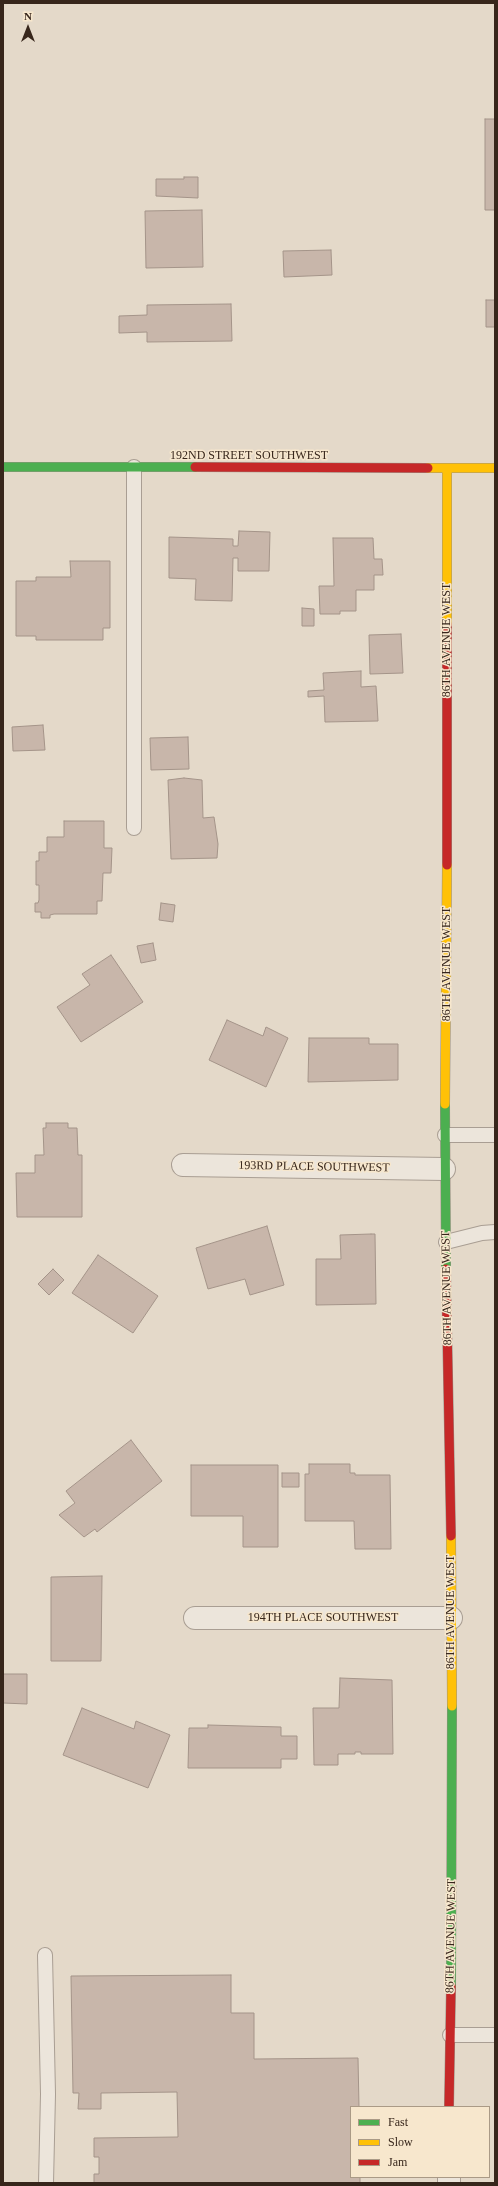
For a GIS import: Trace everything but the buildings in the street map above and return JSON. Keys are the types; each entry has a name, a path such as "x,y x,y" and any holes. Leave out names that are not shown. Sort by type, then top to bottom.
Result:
{"street":[{"name":"192ND STREET SOUTHWEST","path":"3,467 495,468"},
{"name":"86TH AVENUE WEST","path":"447,468 447,946 444,1169 451,1618 452,1875 449,2106"},
{"name":"193RD PLACE SOUTHWEST","path":"183,1165 444,1169"},
{"name":"194TH PLACE SOUTHWEST","path":"195,1618 451,1618"}],"lane":[{"path":"134,467 134,828"},
{"path":"445,1135 495,1135"},
{"path":"446,1242 482,1233 495,1232"},
{"path":"45,1955 48,2094 46,2183"},
{"path":"450,2035 495,2035"}],"traffic: fast":[{"path":"3,467 195,467"},
{"path":"445,1104 446,1269"},
{"path":"451,1986 452,1706"}],"traffic: slow":[{"path":"428,468 495,468"},
{"path":"447,468 447,624"},
{"path":"445,1104 447,865"},
{"path":"451,1536 452,1706"}],"traffic: jam":[{"path":"195,467 428,468"},
{"path":"447,624 447,865"},
{"path":"446,1269 451,1536"},
{"path":"449,2106 451,1986"}]}
